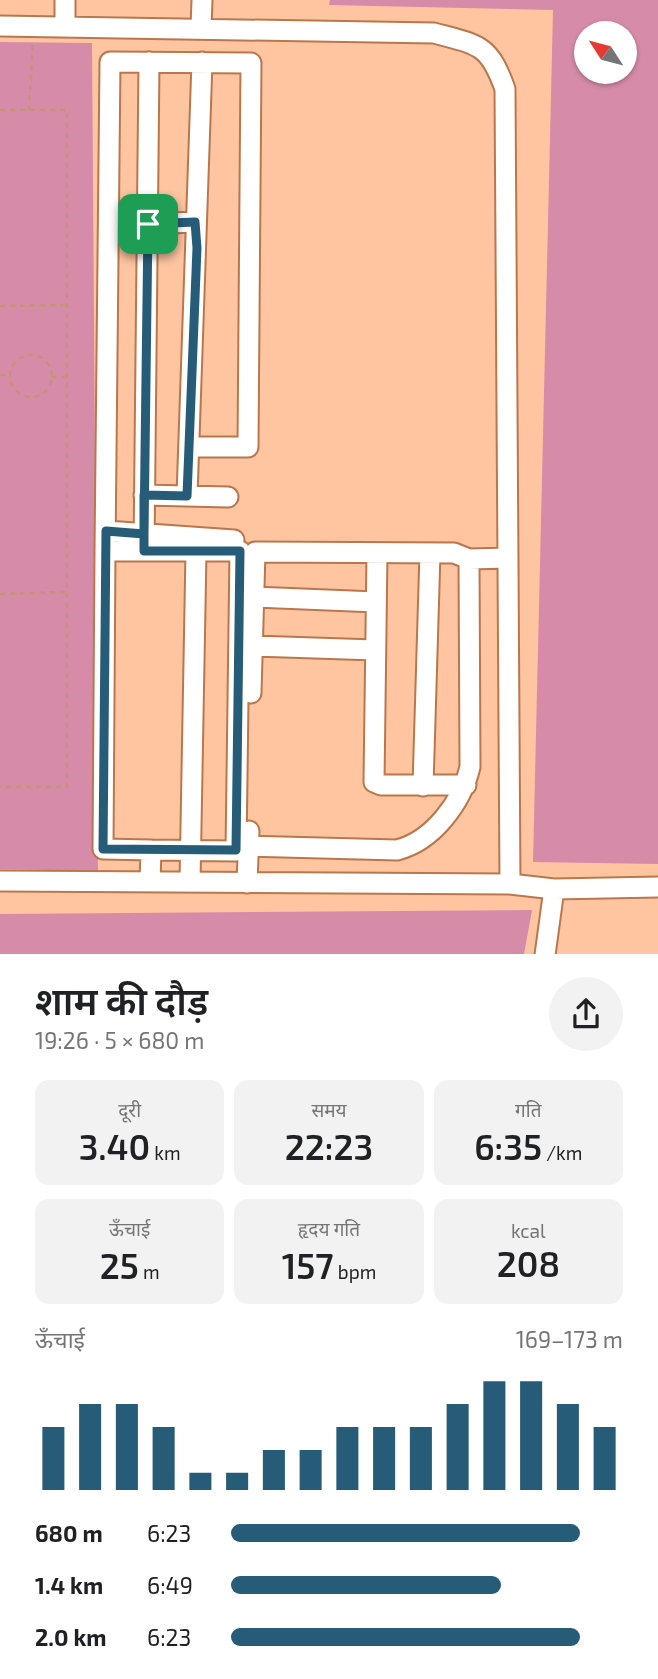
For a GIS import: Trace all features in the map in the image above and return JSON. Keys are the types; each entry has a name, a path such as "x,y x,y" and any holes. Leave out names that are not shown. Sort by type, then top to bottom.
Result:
{"street":[{"path":"65,0 65,27"},
{"path":"187,496 195,222 193,28 202,0"},
{"path":"0,26 434,33 470,43 494,59 505,89 510,884"},
{"path":"144,542 196,551 240,551 236,850 191,852 103,849 110,62 251,63 248,447 189,447"},
{"path":"144,542 149,62"},
{"path":"148,224 195,222"},
{"path":"144,495 228,497"},
{"path":"106,541 239,540"},
{"path":"190,882 196,551"},
{"path":"247,883 255,552 454,553 469,559 508,558"},
{"path":"377,553 374,782 381,785 466,785"},
{"path":"423,786 429,553"},
{"path":"248,846 387,850 410,847 451,810 466,785 470,767 469,559"},
{"path":"254,597 376,602"},
{"path":"252,646 375,650"},
{"path":"150,882 151,850"},
{"path":"0,881 510,884 554,889 658,887"},
{"path":"545,954 554,889"}],"path":[{"path":"29,110 34,27"},
{"path":"0,110 68,110 67,787 0,787"},
{"path":"0,306 68,304"},
{"path":"32,354 46,360 52,377 45,392 33,397 15,390 10,375 18,359 32,354"},
{"path":"0,374 10,375"},
{"path":"52,377 68,377"},
{"path":"0,594 67,592"}],"shaded area":[{"path":"330,0 658,0 658,864 533,862 553,10 329,5"},
{"path":"0,42 92,43 98,871 0,869"},
{"path":"532,910 524,954 0,954 0,914"}],"route":[{"path":"148,224 148,380 144,483 144,534 106,531 103,849 191,852 236,850 240,551 144,551 144,534 144,495 187,496 197,248 195,222 148,224"}]}
